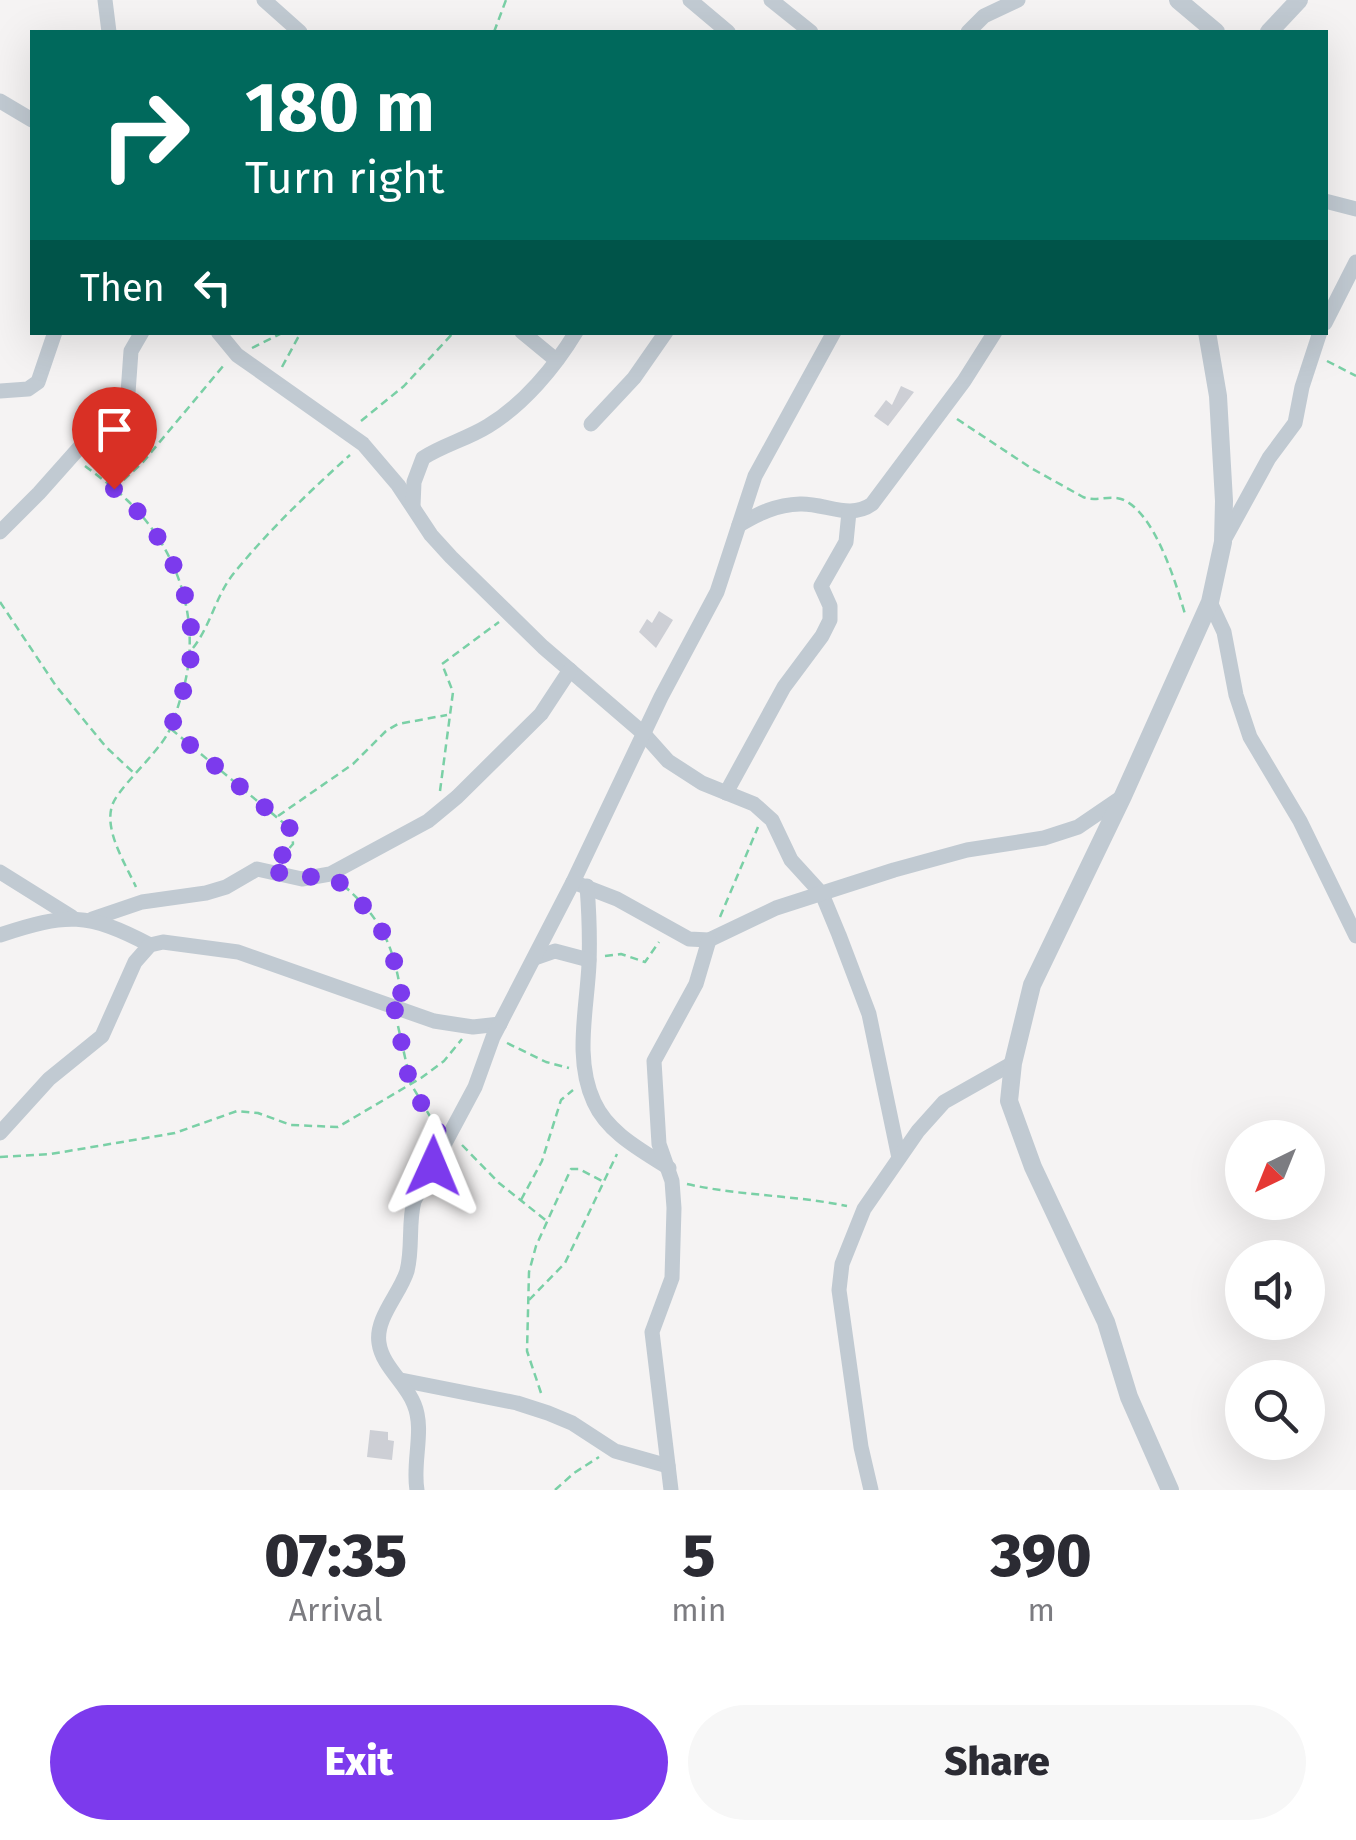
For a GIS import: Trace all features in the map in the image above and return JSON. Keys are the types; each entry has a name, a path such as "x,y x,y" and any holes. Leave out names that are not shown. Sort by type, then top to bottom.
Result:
{"street":[{"path":"105,0 109,30"},
{"path":"264,0 298,30"},
{"path":"690,0 726,30"},
{"path":"772,0 790,26"},
{"path":"970,30 984,16 1018,0"},
{"path":"1178,0 1214,30"},
{"path":"1271,30 1299,0"},
{"path":"0,101 30,119"},
{"path":"1328,202 1356,209"},
{"path":"1328,317 1356,262"},
{"path":"0,391 28,389 38,382 54,335"},
{"path":"0,532 128,392 131,351 140,335"},
{"path":"221,335 236,353 273,382 362,444 440,546 570,670 643,733 668,761 684,774 765,812 791,860 822,894 869,1014 899,1158"},
{"path":"526,335 556,360"},
{"path":"413,506 414,482 423,458 498,419 534,387 574,335"},
{"path":"591,424 634,378 664,335"},
{"path":"417,1490 416,1407 379,1342 382,1324 409,1261 409,1220 414,1201 474,1087 496,1031 580,884 643,733 718,592 755,476 832,335"},
{"path":"739,526 762,511 780,506 806,504 849,512 862,511 872,504 943,410 992,335"},
{"path":"1170,1490 1130,1397 1106,1322 1008,1101 1032,985 1210,602 1223,542 1222,444 1208,335"},
{"path":"1223,542 1269,458 1295,423 1308,363 1319,335"},
{"path":"726,793 784,687 830,620 823,578 846,542 849,512"},
{"path":"1210,602 1224,632 1236,695 1250,737 1300,821 1356,936"},
{"path":"92,919 142,902 226,887 257,869 302,878 330,874 428,820 457,798 541,714 570,670"},
{"path":"580,884 689,939 712,939 776,908 967,850 1078,827 1123,796"},
{"path":"0,872 72,916 116,927 150,945"},
{"path":"580,884 589,957 584,1031 586,1077 595,1104 626,1140 670,1175"},
{"path":"0,935 72,916"},
{"path":"672,1490 652,1332 672,1278 670,1175 659,1144 654,1062 696,984 712,939"},
{"path":"0,1133 50,1080 102,1036 135,962 150,945 164,942 238,952 434,1020 496,1031"},
{"path":"535,958 556,952 589,957"},
{"path":"872,1490 861,1447 839,1290 842,1264 864,1209 944,1102 1013,1063"},
{"path":"401,1380 517,1403 572,1424 614,1451 668,1466"}],"path":[{"path":"495,30 506,0"},
{"path":"114,489 143,462 236,353 277,335"},
{"path":"273,382 300,335"},
{"path":"348,432 404,386 451,335"},
{"path":"1308,363 1328,361 1356,376"},
{"path":"943,410 1082,497 1116,498 1142,514 1184,609 1192,644"},
{"path":"192,649 206,631 233,574 284,517 362,444"},
{"path":"73,456 128,500 163,545 180,577 192,649 171,729 112,806 112,825 142,902"},
{"path":"0,602 56,686 137,776"},
{"path":"428,820 442,782 453,692 442,664 510,614"},
{"path":"277,817 353,764 386,731 398,724 448,715"},
{"path":"171,729 292,830 295,838 284,856 268,870"},
{"path":"712,939 765,812"},
{"path":"330,874 366,905 386,934 397,966 410,1084 448,1138 548,1222"},
{"path":"589,957 622,954 645,962 667,928"},
{"path":"0,1157 65,1152 175,1133 237,1111 258,1113 292,1125 338,1127 444,1060 473,1027"},
{"path":"496,1031 546,1062 586,1077 561,1100 542,1161 521,1200"},
{"path":"528,1301 565,1263 602,1181 626,1140"},
{"path":"548,1413 526,1351 529,1272 571,1169 602,1181"},
{"path":"670,1175 728,1193 800,1196 864,1209"},
{"path":"555,1490 588,1462 614,1451"}],"building":[{"path":"901,386 914,392 888,426 874,416 886,400 892,405"},
{"path":"659,611 673,620 656,648 639,632 647,619 652,623"},
{"path":"370,1430 388,1432 388,1440 394,1441 392,1460 367,1457"}],"route":[{"path":"114,489 128,500 163,545 180,577 192,649 171,729 292,830 293,844 268,870 302,878 330,874 366,905 386,934 397,966 404,1010 394,1006 410,1084 445,1144 433,1166"}]}
